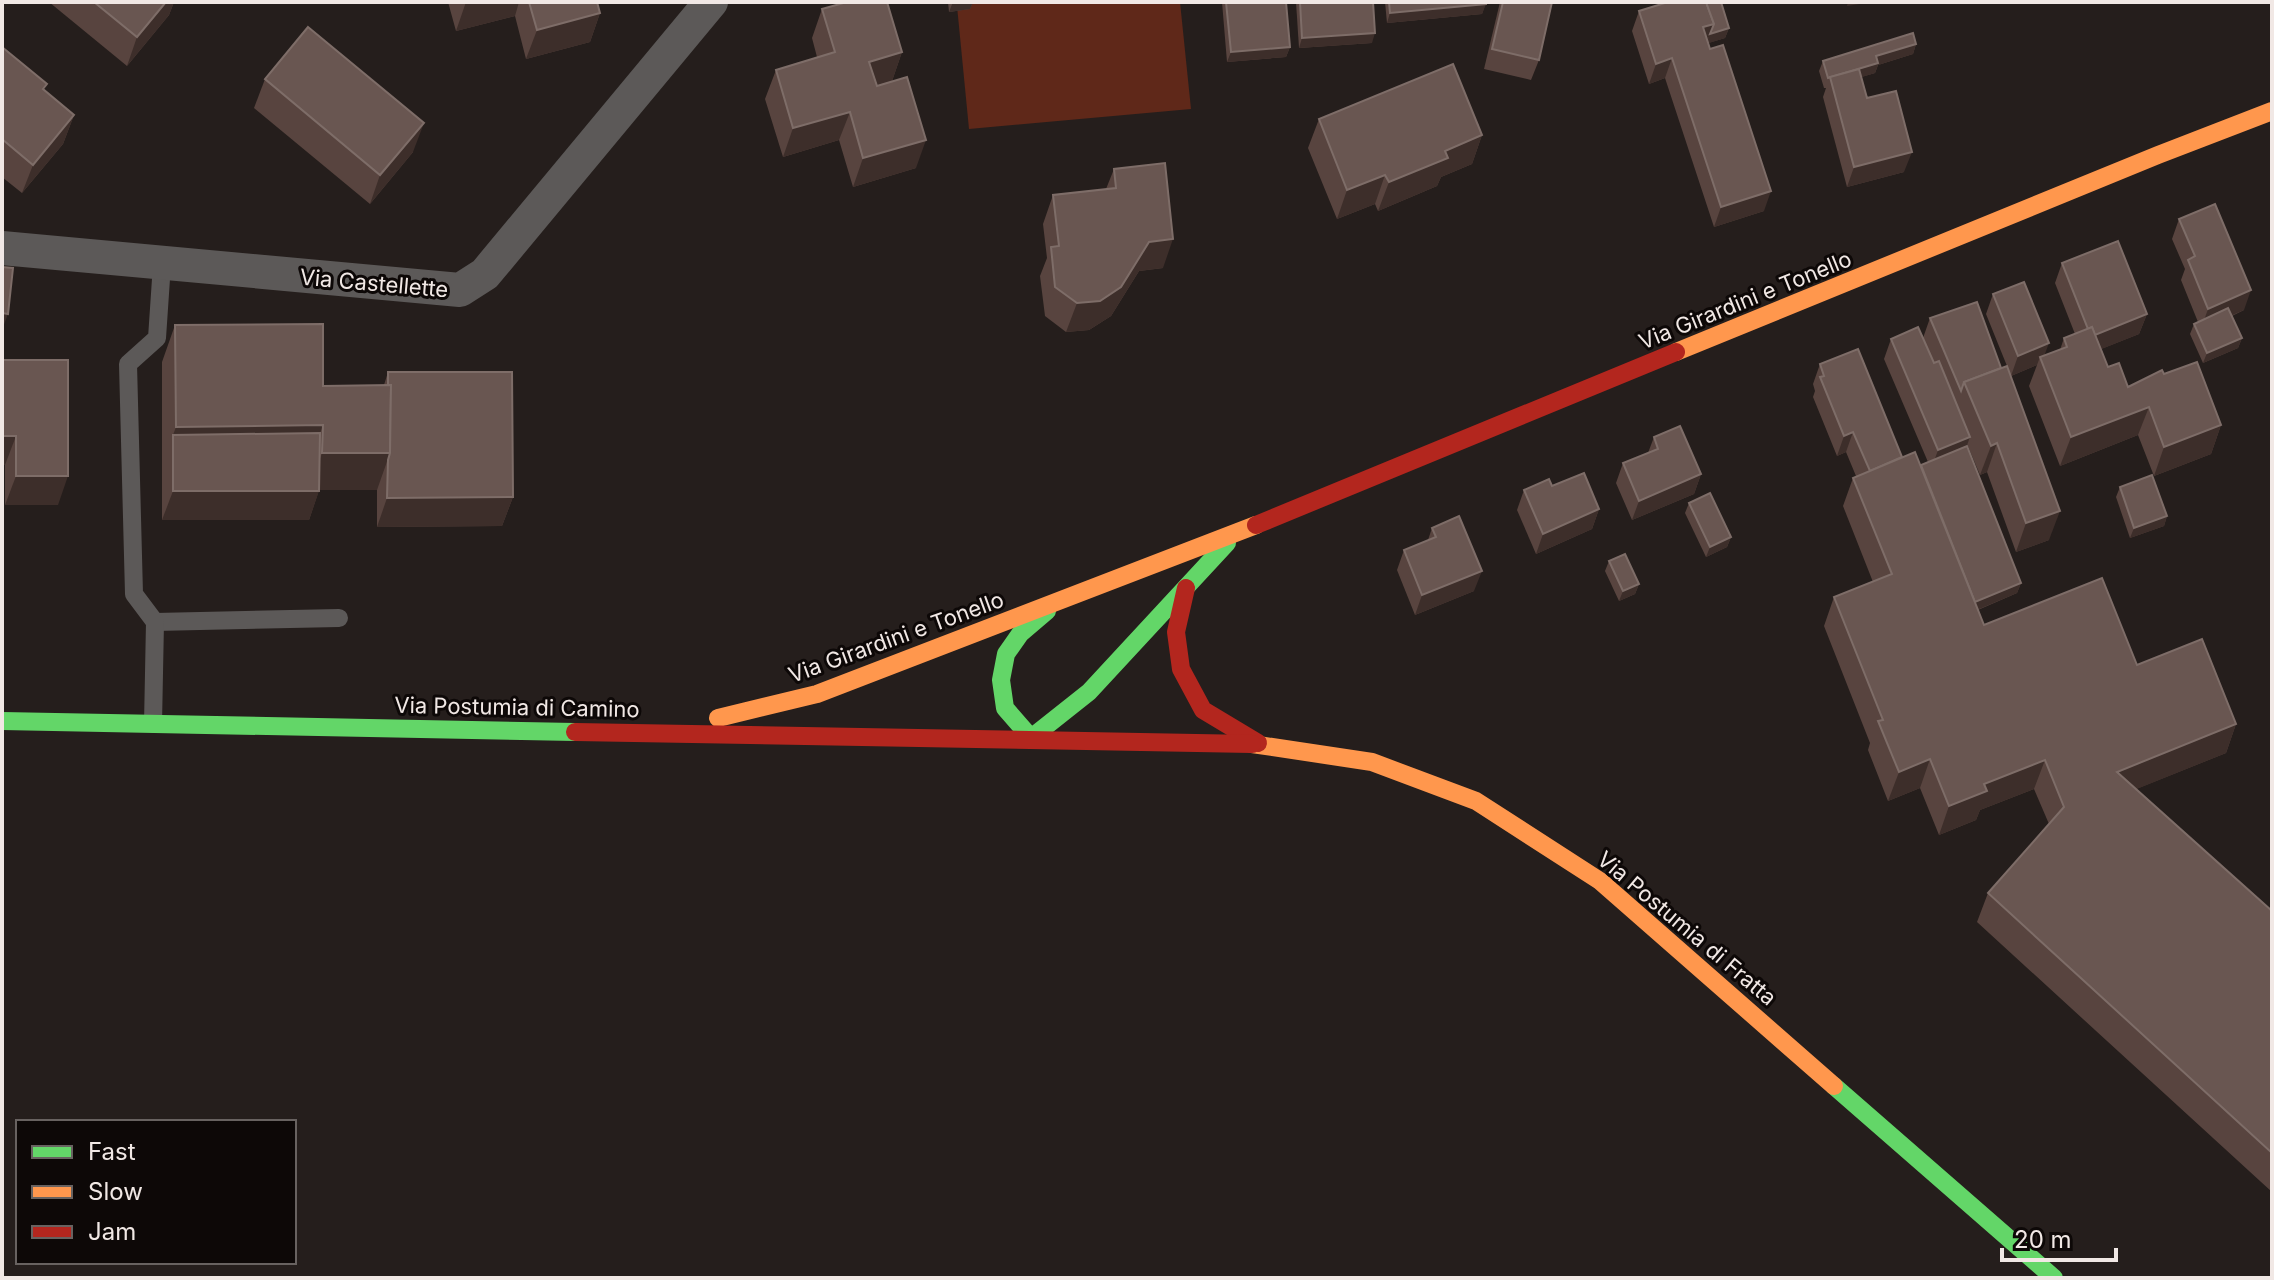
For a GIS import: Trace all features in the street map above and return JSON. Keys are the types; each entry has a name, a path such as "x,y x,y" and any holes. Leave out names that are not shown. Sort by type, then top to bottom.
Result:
{"main road":[{"path":"2225,129 2263,93"},
{"name":"Via Girardini e Tonello","path":"658,733 817,694 1055,604 2272,111"},
{"name":"Via Girardini e Tonello","path":"1055,604 1020,634 1006,654 1003,667 1001,680 1005,708 1031,738 1089,692 1236,533"},
{"name":"Via Girardini e Tonello","path":"1186,588 1176,632 1181,669 1203,710 1260,744"},
{"name":"Via Postumia di Camino","path":"2,721 1031,738"},
{"name":"Via Postumia di Fratta","path":"1031,738 1260,744 1372,762 1476,801 1600,881 2054,1278"}],"street":[{"name":"Via Castellette","path":"2,248 460,290 485,274 711,2"}],"lane":[{"path":"153,724 155,622 134,594 128,364 157,338 162,264"},
{"path":"155,622 339,618"}],"shaded area":[{"path":"967,2 1180,2 1191,109 969,129 957,6"}],"building":[{"path":"94,2 166,2 137,37"},
{"path":"529,2 597,2 600,13 537,30"},
{"path":"847,2 887,2 902,52 869,62 877,86 907,77 926,140 863,158 850,112 793,128 776,70 835,52 822,9"},
{"path":"1226,2 1286,2 1290,47 1231,52"},
{"path":"1300,2 1373,2 1375,33 1302,38"},
{"path":"1389,2 1486,2 1486,4 1390,13"},
{"path":"1503,2 1552,2 1539,60 1492,49"},
{"path":"1668,2 1706,2 1714,24 1703,27 1710,49 1723,45 1771,191 1721,207 1672,58 1656,64 1639,11"},
{"path":"1706,2 1721,2 1729,28 1710,34 1714,24"},
{"path":"308,27 424,123 380,175 265,79"},
{"path":"1913,33 1916,44 1876,56 1878,63 1828,78 1823,61"},
{"path":"2,47 47,84 43,89 74,115 33,165 2,139"},
{"path":"1453,64 1482,135 1445,151 1448,158 1389,182 1385,175 1347,190 1319,119"},
{"path":"1859,69 1867,98 1896,91 1912,152 1854,167 1830,77"},
{"path":"1165,163 1173,239 1149,242 1121,287 1100,301 1077,303 1055,287 1051,247 1059,246 1053,195 1116,188 1114,169"},
{"path":"2215,204 2251,290 2208,309 2188,260 2195,256 2179,219"},
{"path":"2118,241 2147,314 2095,335 2092,327 2088,329 2062,263"},
{"path":"2,267 13,268 8,314 2,313"},
{"path":"2024,282 2049,343 2018,356 1993,294"},
{"path":"1977,302 2001,368 1964,382 1961,391 1930,318"},
{"path":"2228,308 2242,338 2207,353 2194,324"},
{"path":"323,324 323,386 391,385 390,453 322,453 323,425 176,427 175,325"},
{"path":"1918,327 1934,363 1939,361 1970,437 1938,450 1891,339"},
{"path":"2092,327 2108,367 2119,363 2128,387 2162,370 2164,374 2197,362 2221,425 2164,447 2149,407 2071,437 2040,357 2067,347 2064,338"},
{"path":"1858,349 1902,457 1870,471 1853,432 1844,436 1820,377 1824,376 1820,364"},
{"path":"2,360 68,360 68,476 16,476 16,436 2,436"},
{"path":"2007,366 2060,511 2026,523 1997,443 1991,446 1964,382"},
{"path":"388,372 512,372 513,497 387,498 391,385 388,385"},
{"path":"1680,426 1701,474 1639,501 1623,463 1658,449 1654,437"},
{"path":"320,433 319,491 173,491 173,435"},
{"path":"1967,446 2021,583 1975,602 1921,465"},
{"path":"1915,452 1984,625 2102,578 2137,665 2202,639 2236,724 2117,772 2272,911 2272,1153 1988,893 2064,807 2045,760 1984,784 1987,791 1949,806 1930,759 1899,772 1878,721 1883,720 1834,597 1892,574 1853,478"},
{"path":"1584,473 1599,509 1543,534 1524,490 1549,479 1552,486"},
{"path":"2152,475 2167,516 2134,528 2120,487"},
{"path":"1710,493 1731,537 1710,547 1689,503"},
{"path":"1459,516 1482,571 1422,595 1404,550 1436,537 1432,528"},
{"path":"1625,554 1639,584 1623,591 1609,561"}],"traffic: fast":[{"path":"1031,738 1089,692 1227,543"},
{"path":"1031,738 1005,708 1001,680 1006,654 1020,634 1047,611"},
{"path":"2,721 575,732"},
{"path":"1834,1086 2054,1278"}],"traffic: slow":[{"path":"1676,352 2272,111"},
{"path":"718,718 817,694 1256,525"},
{"path":"1252,744 1372,762 1476,801 1600,881 1834,1086"}],"traffic: jam":[{"path":"1256,525 1676,352"},
{"path":"1186,588 1176,632 1181,669 1203,710 1258,743"},
{"path":"575,732 1252,744"}]}
